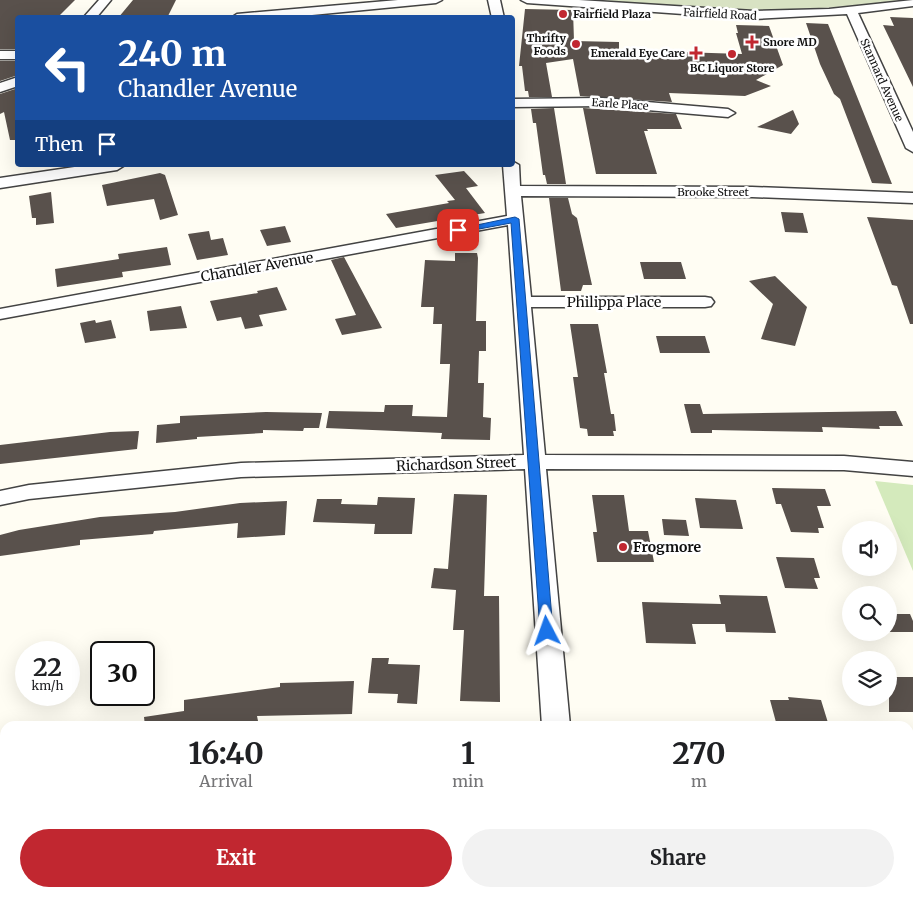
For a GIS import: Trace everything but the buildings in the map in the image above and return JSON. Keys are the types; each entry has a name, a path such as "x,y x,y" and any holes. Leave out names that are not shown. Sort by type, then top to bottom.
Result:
{"street":[{"path":"92,15 105,0"},
{"path":"265,15 395,1 436,0"},
{"path":"494,0 497,15"},
{"name":"Fairfield Road","path":"528,0 723,15 777,16 852,11 913,3"},
{"name":"Stannard Avenue","path":"852,11 913,148"},
{"path":"0,55 15,55"},
{"path":"0,88 15,82"},
{"name":"Earle Place","path":"515,103 601,102 728,113"},
{"path":"0,183 103,167"},
{"path":"511,167 556,721"},
{"name":"Brooke Street","path":"513,191 752,192 913,198"},
{"name":"Chandler Avenue","path":"0,314 515,219"},
{"name":"Philippa Place","path":"522,302 705,302"},
{"name":"Richardson Street","path":"0,498 29,492 241,470 534,462 844,463 913,469"}],"green space":[{"path":"599,0 903,0 816,8 728,10"},
{"path":"875,481 913,485 913,571 897,533 897,521 892,521"}],"place":[{"name":"Fairfield Plaza","path":"563,14"},
{"name":"Snore MD","path":"752,42"},
{"name":"Thrifty Foods","path":"576,44"},
{"name":"Emerald Eye Care","path":"696,53"},
{"name":"BC Liquor Store","path":"732,54"},
{"name":"Frogmore","path":"623,547"}],"route":[{"path":"458,230 515,219 547,631"}]}
